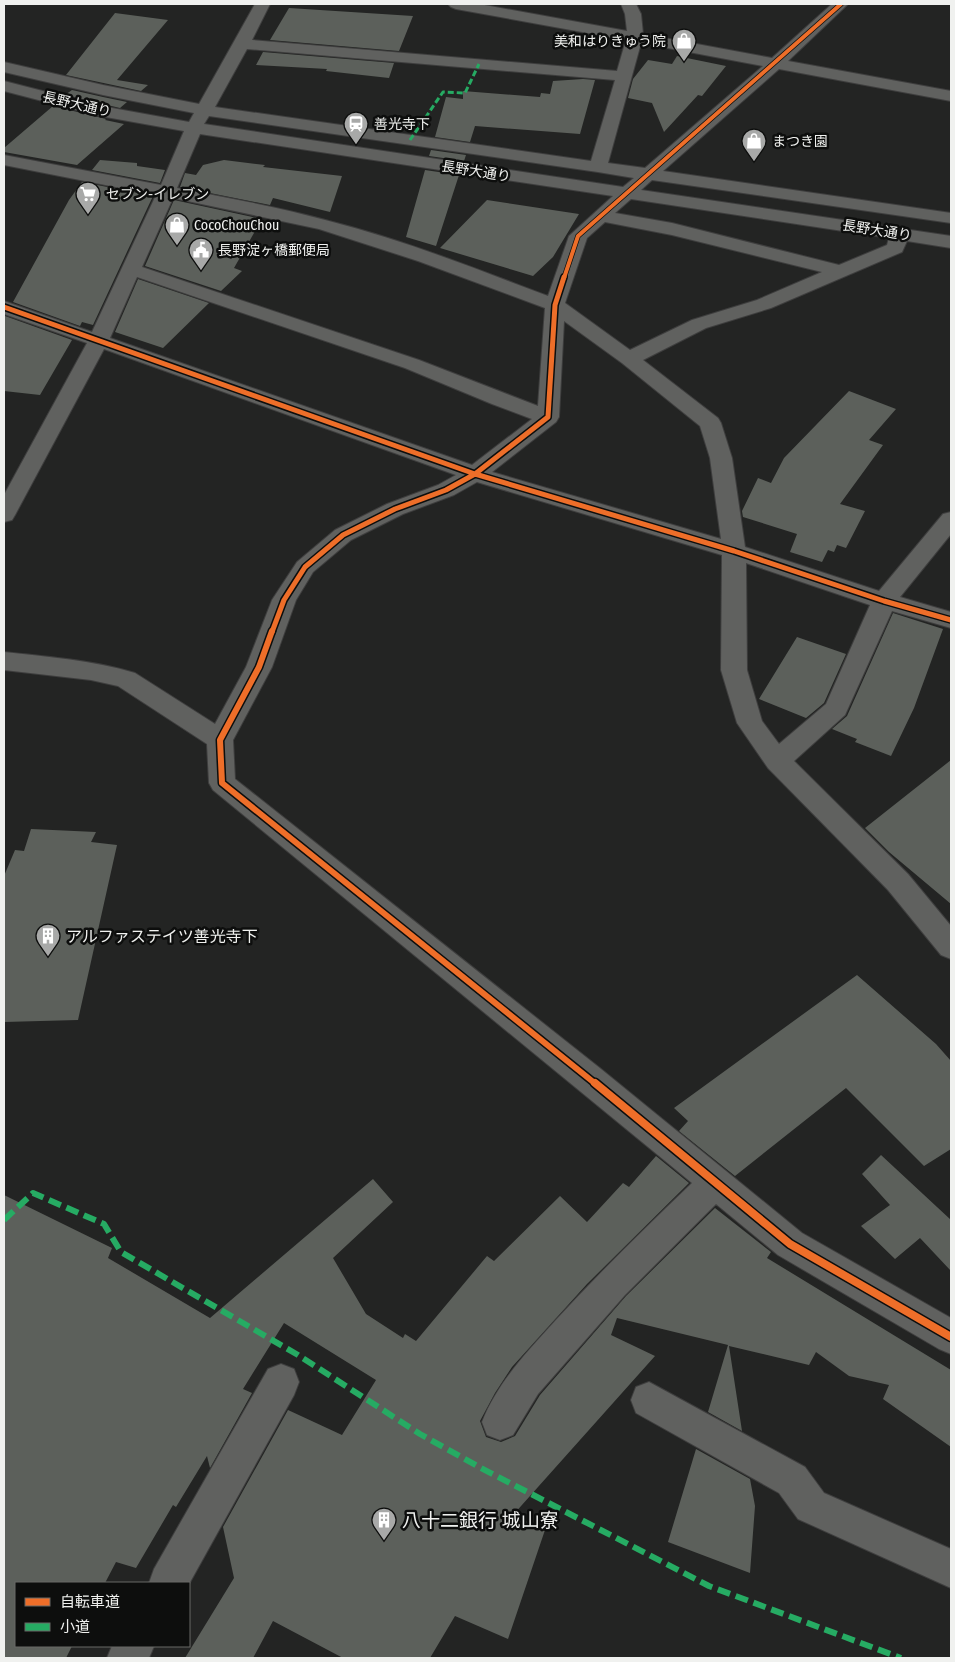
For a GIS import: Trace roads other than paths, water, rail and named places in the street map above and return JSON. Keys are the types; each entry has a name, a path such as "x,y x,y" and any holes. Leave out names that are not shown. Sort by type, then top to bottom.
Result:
{"street":[{"path":"4,515 98,341 194,128 242,44 262,4"},
{"path":"456,4 951,96"},
{"path":"598,167 635,36 633,14 629,4"},
{"path":"841,4 578,236 555,305 548,417 475,474 446,490 395,509 343,535 305,567 284,600 259,667 220,740 222,783 590,1079 790,1244 951,1337"},
{"path":"242,44 625,76"},
{"name":"長野大通り","path":"4,67 103,90 204,110 951,218"},
{"name":"長野大通り","path":"4,86 100,110 194,128 951,242"},
{"path":"4,160 261,210 326,226 425,257 555,305 629,359 710,423 721,458 734,551 734,670 750,723 777,761 898,882 951,947"},
{"path":"600,216 672,229 841,271"},
{"path":"629,359 699,324 764,304 894,248 900,233"},
{"path":"131,270 149,274 402,360 499,400 548,417"},
{"path":"4,307 475,474 734,551 884,601 951,620"},
{"path":"777,761 836,709 884,601 951,519"},
{"path":"4,661 91,672 126,679 220,740"},
{"path":"500,1422 525,1381 601,1297 715,1183"},
{"path":"169,1582 281,1382"},
{"path":"649,1400 792,1480 811,1506 951,1569"},
{"path":"126,1658 133,1647"}],"place":[{"name":"美和はりきゅう院","path":"684,62"},
{"name":"善光寺下","path":"356,145"},
{"name":"まつき園","path":"754,162"},
{"name":"セブン-イレブン","path":"88,215"},
{"name":"CocoChouChou","path":"177,246"},
{"name":"長野淀ヶ橋郵便局","path":"201,271"},
{"name":"アルファステイツ善光寺下","path":"48,957"},
{"name":"八十二銀行 城山寮","path":"384,1541"}]}
